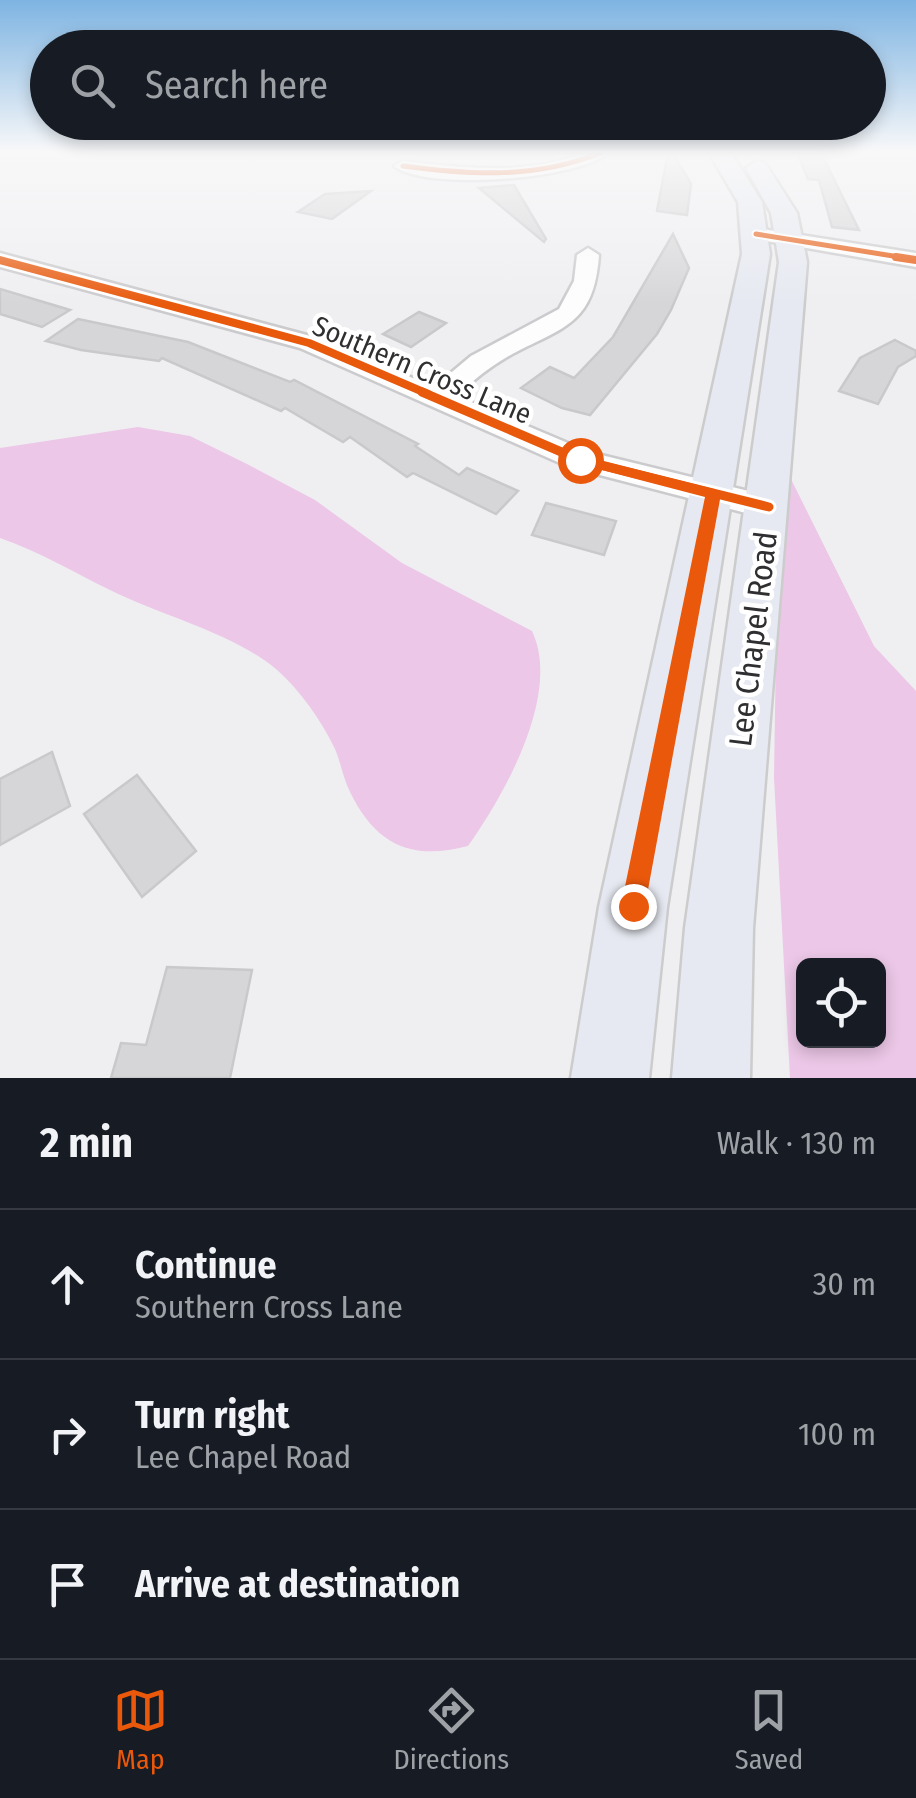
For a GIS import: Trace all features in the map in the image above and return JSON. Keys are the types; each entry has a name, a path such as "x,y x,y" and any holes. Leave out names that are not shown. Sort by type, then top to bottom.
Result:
{"main road":[{"name":"Lee Chapel Road","path":"750,203 754,215 774,237"},
{"name":"Lee Chapel Road","path":"711,1078 720,928 789,306 774,237 776,203"},
{"name":"Lee Chapel Road","path":"610,1078 633,906 714,494 756,254 774,237"}],"street":[{"path":"774,237 916,260"},
{"path":"438,398 479,362 544,332 571,313 586,289 588,255"},
{"name":"Southern Cross Lane","path":"0,260 309,343 580,460 768,507"}],"shaded area":[{"path":"138,427 190,436 247,464 315,500 402,563 532,631 539,656 540,684 534,713 512,772 468,846 412,849 397,844 371,825 348,787 335,749 309,706 285,677 258,656 0,538 0,448"},
{"path":"779,455 874,646 916,691 916,1078 790,1078 774,778"}],"building":[{"path":"311,203 354,203 332,219 298,212"},
{"path":"497,203 525,203 546,239 544,242"},
{"path":"658,203 689,203 687,215 657,211"},
{"path":"825,203 846,203 859,230 832,227"},
{"path":"673,234 689,268 671,310 657,334 590,415 562,408 521,388 550,367 574,378 613,337"},
{"path":"0,289 70,310 42,327 0,314"},
{"path":"419,312 446,323 411,347 383,334"},
{"path":"78,319 188,342 290,382 294,380 418,444 415,446 459,475 467,468 518,491 496,514 413,473 407,477 350,437 343,442 285,408 281,411 162,358 159,361 81,350 46,341"},
{"path":"895,340 916,351 916,356 898,367 878,404 839,391 860,358"},
{"path":"546,503 616,521 604,555 532,535"},
{"path":"52,752 70,806 0,845 0,779"},
{"path":"137,775 196,851 142,897 84,814"},
{"path":"167,967 252,970 230,1078 111,1078 121,1043 146,1045"}],"cycle path":[{"path":"756,234 916,260"},
{"path":"0,260 309,343 580,460 769,507"}],"route":[{"path":"580,460 714,494 633,906"}]}
